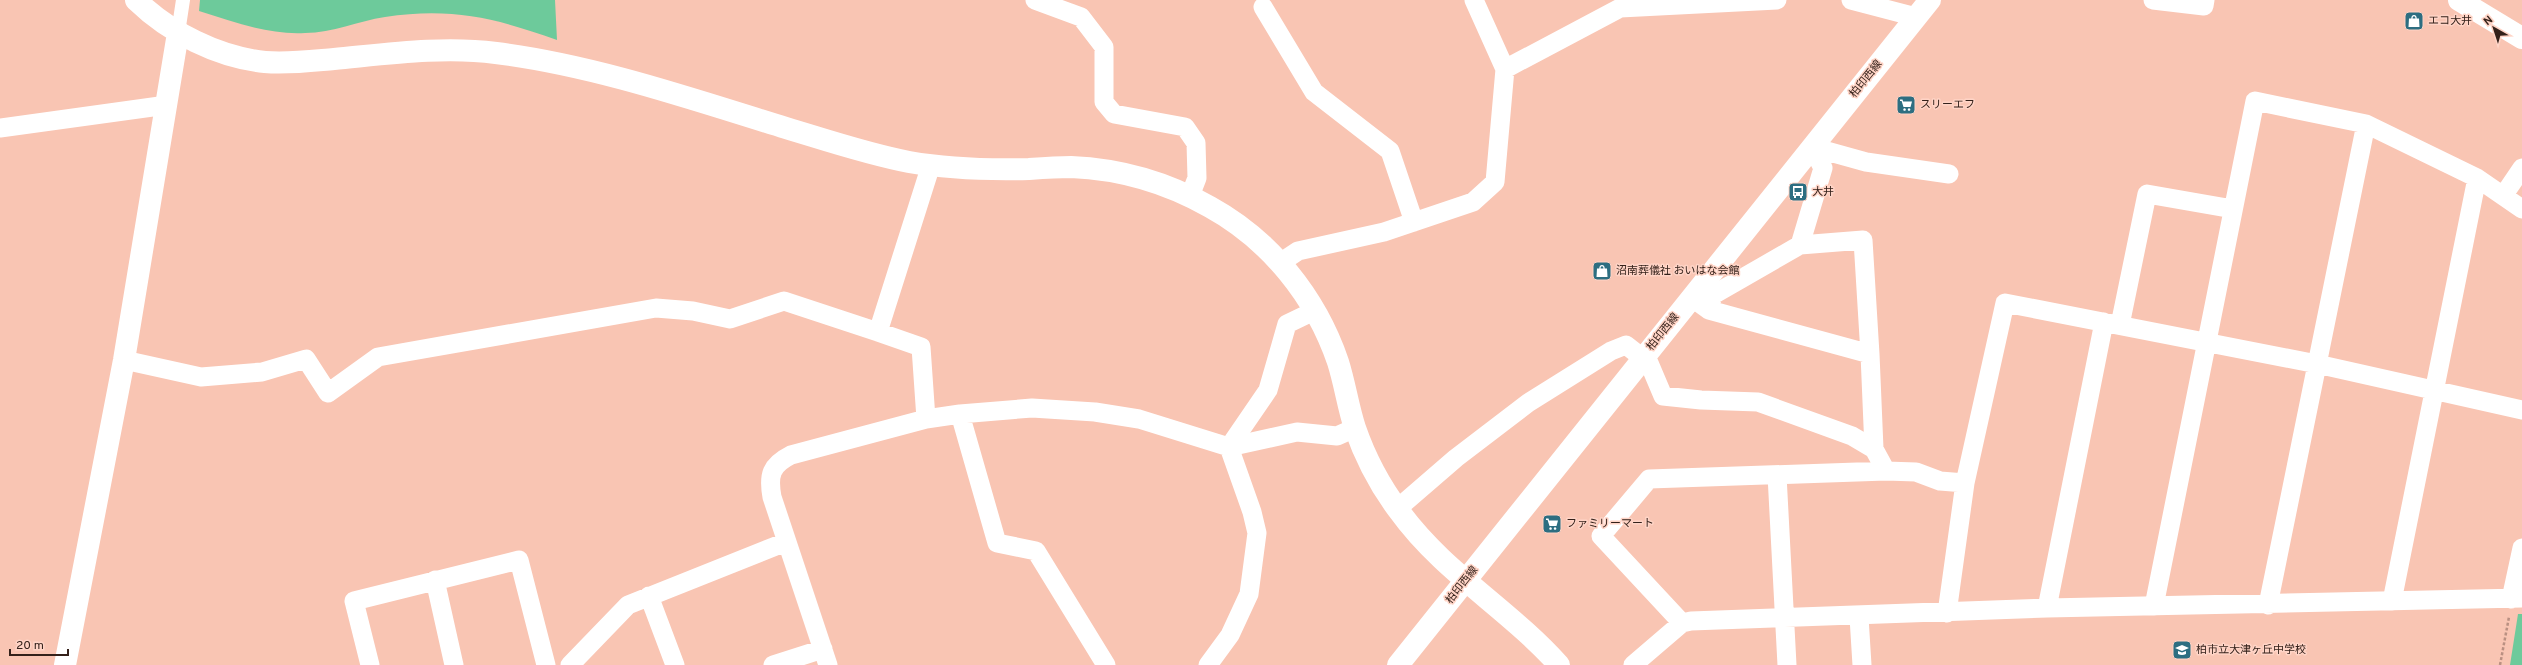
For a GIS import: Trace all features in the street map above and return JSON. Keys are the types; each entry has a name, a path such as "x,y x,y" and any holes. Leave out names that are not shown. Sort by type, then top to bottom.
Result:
{"street":[{"path":"136,0 148,12 178,33 218,51 264,62 301,61 443,51 489,52 541,59 627,81 859,150 931,165 978,169 1086,169 1136,177 1190,196 1234,222 1256,239 1280,263 1303,291 1336,357 1355,428 1374,469 1397,509 1418,536 1466,580 1526,630 1559,665"},
{"path":"66,665 124,360 183,0"},
{"path":"1035,0 1081,17 1104,47 1104,102 1114,114 1185,127 1196,143 1197,178 1190,196"},
{"path":"1280,263 1298,251 1384,232 1473,202 1495,182 1505,69 1474,0"},
{"path":"1505,69 1620,8 1777,0"},
{"path":"1852,0 1916,17"},
{"name":"柏印西線","path":"1398,665 1642,358 1930,0"},
{"path":"2153,0 2204,6 2205,0"},
{"path":"2459,0 2522,38"},
{"path":"1263,7 1314,92 1390,151 1414,222"},
{"path":"2154,606 2255,101 2366,124 2477,178 2522,209"},
{"path":"0,128 167,105"},
{"path":"2268,605 2366,124"},
{"path":"1812,147 1866,162 1949,174"},
{"path":"1800,245 1823,168 1812,147"},
{"path":"878,332 931,165"},
{"path":"2503,196 2522,168"},
{"path":"2392,601 2477,178"},
{"path":"2047,608 2112,323 2147,194 2233,209"},
{"path":"1709,310 1714,295 1800,245 1863,240 1874,449 1886,471"},
{"path":"1691,297 1709,310 1870,354"},
{"path":"124,360 201,377 262,372 306,359 328,393 378,357 656,308 693,311 730,319 784,301 916,343 921,347 926,419"},
{"path":"1947,613 1965,483 2005,303 2317,364 2522,410"},
{"path":"1229,447 1268,390 1287,324 1314,311"},
{"path":"1397,509 1456,458 1528,403 1612,351 1626,345 1649,363 1663,396 1701,400 1758,402 1852,436 1874,449"},
{"path":"773,665 826,657 772,497 770,482 778,461 791,455 926,419 960,414 1032,408 1095,412 1168,426 1229,447 1297,432 1337,436 1355,428"},
{"path":"960,414 997,543 1036,551 1106,665"},
{"path":"1208,665 1230,635 1249,594 1256,533 1252,512 1229,447"},
{"path":"1682,623 1601,536 1649,478 1886,471 1916,472 1940,481 1965,483"},
{"path":"1776,475 1787,665"},
{"path":"570,665 628,605 786,542"},
{"path":"1633,665 1682,623 1691,621 1858,617 2047,608 2268,605 2516,599 2522,548"},
{"path":"370,665 354,601 519,560 546,665"},
{"path":"435,580 454,665"},
{"path":"649,596 675,665"},
{"path":"1858,617 1862,665"}],"path":[{"path":"2500,665 2516,599"}],"green space":[{"path":"200,0 555,0 557,40 493,20 473,16 431,13 385,17 326,31 291,33 278,32 251,27 199,11"},
{"path":"2518,614 2522,614 2522,665 2510,665"}],"place":[{"name":"エコ大井","path":"2414,21"},
{"name":"スリーエフ","path":"1906,105"},
{"name":"大井","path":"1798,192"},
{"name":"沼南葬儀社 おいはな会館","path":"1602,271"},
{"name":"ファミリーマート","path":"1552,524"},
{"name":"柏市立大津ヶ丘中学校","path":"2182,650"}]}
